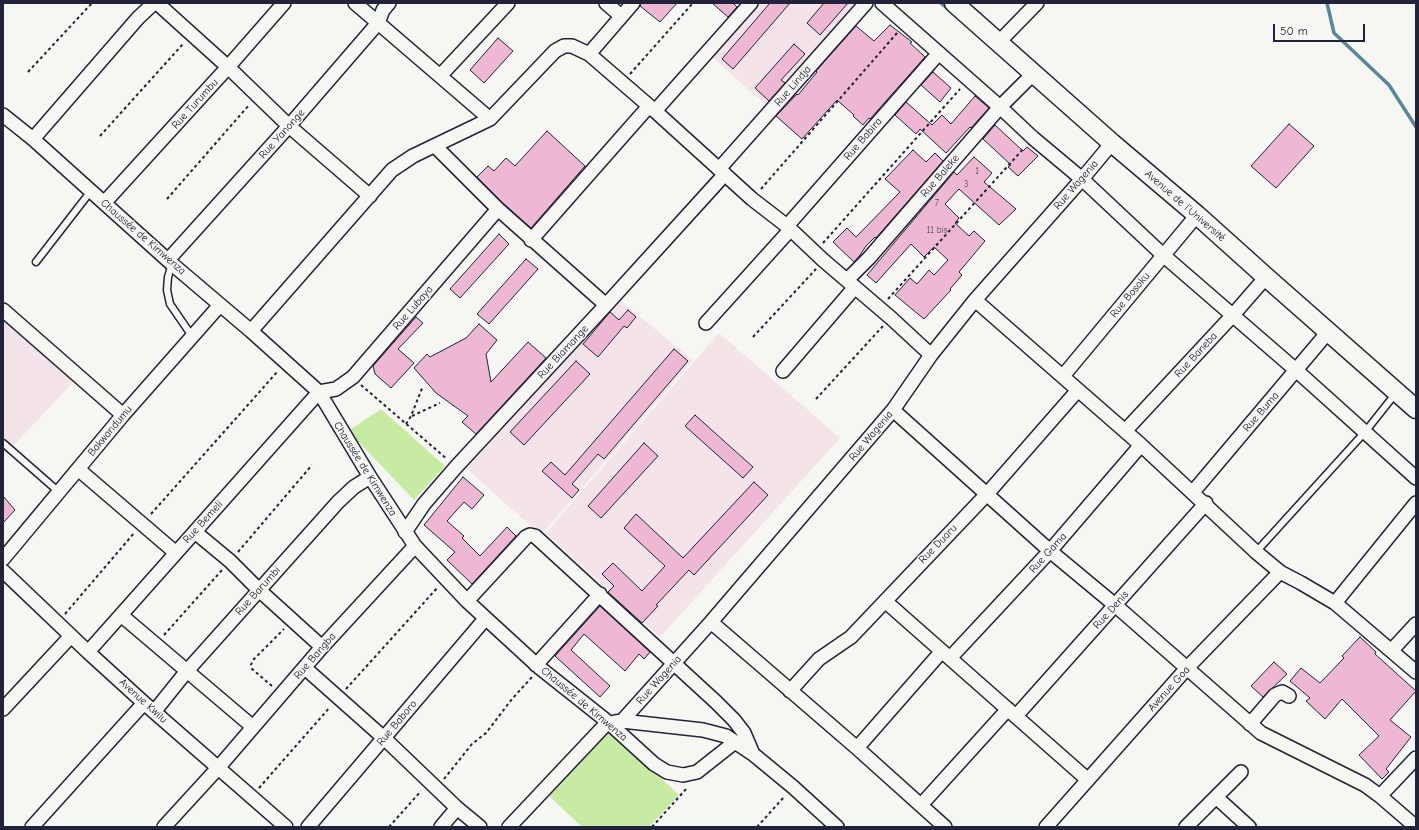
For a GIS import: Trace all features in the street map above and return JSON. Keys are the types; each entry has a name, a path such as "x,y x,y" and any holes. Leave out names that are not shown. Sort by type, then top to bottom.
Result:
{"main road":[{"name":"Avenue de l’Université","path":"954,3 1112,143 1198,215 1416,409"}],"street":[{"name":"Rue Turumbu","path":"104,203 284,3"},
{"path":"355,3 490,119"},
{"name":"Rue Yanonge","path":"170,262 378,23 383,10 389,3"},
{"path":"440,76 508,3"},
{"path":"606,3 621,16"},
{"path":"589,54 633,3"},
{"path":"531,240 751,3"},
{"name":"Rue Lindja","path":"722,172 866,3"},
{"path":"882,3 1033,138 1082,179 1163,255 1297,371 1416,478"},
{"path":"998,42 1037,3"},
{"path":"33,139 138,18 160,4 191,35 228,67 289,126 370,196"},
{"path":"251,331 392,170 402,162 490,119 555,51 564,46 572,46 589,54 652,108 752,199 788,228 880,308 931,355"},
{"name":"Rue Babira","path":"706,323 939,53"},
{"name":"Rue Baleke","path":"783,371 851,284 869,258 1000,107 1034,73"},
{"name":"Chaussée de Kimwenza","path":"3,115 33,139 170,262 251,331 319,392 370,477 415,546 466,601 538,666 608,722 654,764 667,772 683,774 697,772 735,742"},
{"name":"Rue Wagenia","path":"622,721 674,662 712,622 894,410 931,355 975,300 1112,143"},
{"path":"435,146 531,240 606,305"},
{"name":"Rue Biamange","path":"405,532 424,504 456,467 699,203 718,181 722,172"},
{"name":"Rue Lubaya","path":"319,392 336,389 353,377 498,209"},
{"name":"Rue Bosoku","path":"1063,376 1198,215"},
{"name":"Rue Baneba","path":"1125,431 1233,315 1266,277"},
{"path":"975,300 1141,445 1256,552 1280,572 1335,603 1416,672"},
{"name":"Bakwandumu","path":"3,559 122,415 220,305"},
{"path":"8,314 122,415"},
{"name":"Rue Buma","path":"1193,492 1297,371 1328,332"},
{"name":"Rue Duaru","path":"790,691 819,660 851,636 885,601 986,494 1078,390"},
{"name":"Rue Bemeli","path":"88,652 319,392"},
{"path":"894,410 1050,551 1115,605 1261,733 1364,785 1380,796 1416,826"},
{"name":"Rue Gama","path":"858,748 946,654 1050,551 1141,445"},
{"path":"78,469 176,553"},
{"name":"Rue Barumbi","path":"32,827 186,672 338,502 354,487 370,477"},
{"path":"1335,603 1416,503"},
{"name":"Rue Denis","path":"921,805 1115,605 1206,504"},
{"path":"195,532 230,561 259,590 322,647"},
{"path":"466,601 526,537 535,536 674,662 734,720 744,733 753,754"},
{"name":"Rue Bangba","path":"164,827 218,768 322,647 415,546"},
{"name":"Avenue Kwilu","path":"3,571 149,708 286,827"},
{"name":"Avenue Goa","path":"1046,827 1187,668 1280,572"},
{"path":"538,666 600,594"},
{"path":"885,601 1088,780"},
{"path":"121,615 186,672 253,727"},
{"name":"Rue Baboro","path":"308,827 385,739 485,619"},
{"path":"712,622 790,691 858,748 945,827"},
{"path":"1392,650 1416,624"},
{"path":"3,709 71,636"},
{"path":"304,668 385,739 456,808 480,827"},
{"path":"1250,724 1275,695 1282,692 1289,696"},
{"path":"510,827 608,722 622,721 703,730 726,736 753,754 793,787 837,827"},
{"path":"1380,796 1416,758"},
{"path":"1186,827 1241,772"},
{"path":"1216,797 1249,827"},
{"path":"440,827 456,808"}],"lane":[{"path":"36,262 91,191"},
{"path":"170,262 167,290 170,304 192,336"},
{"path":"1256,552 1365,432 1397,391"},
{"path":"3,443 59,492"}],"path":[{"path":"28,72 92,3"},
{"path":"622,83 693,3"},
{"path":"752,199 905,24"},
{"path":"100,136 191,35"},
{"path":"753,337 968,79"},
{"path":"167,198 258,96"},
{"path":"880,308 1033,138"},
{"path":"816,399 891,318"},
{"path":"57,623 142,524 286,362"},
{"path":"353,377 456,467"},
{"path":"406,424 411,416 423,386"},
{"path":"411,416 440,403"},
{"path":"251,796 445,578"},
{"path":"282,695 252,669 251,665 253,660 293,620"},
{"path":"389,827 419,791 434,786 442,781 452,771 472,744 486,733 538,666"},
{"path":"652,827 691,783"},
{"path":"757,827 793,787"}],"shaded area":[{"path":"759,3 861,3 767,106 711,56"},
{"path":"619,300 693,360 541,535 467,469"},
{"path":"3,311 75,380 3,457"},
{"path":"719,333 840,438 660,637 546,533"}],"green space":[{"path":"381,409 445,466 414,500 348,431"},
{"path":"606,726 679,795 649,827 582,827 545,792"}],"building":[{"path":"641,3 677,3 660,22 640,6"},
{"path":"712,3 733,3 737,7 728,17"},
{"path":"770,3 790,3 733,69 722,59"},
{"path":"824,3 848,3 820,35 807,23"},
{"path":"890,25 912,42 910,43 925,57 863,125 837,100 802,139 776,116 797,94 798,95 817,72 816,71 856,26 874,41"},
{"path":"498,38 513,51 484,83 470,70"},
{"path":"794,44 805,54 781,80 785,83 769,101 755,88"},
{"path":"933,72 951,88 940,102 921,85"},
{"path":"975,96 989,108 946,153 920,129 916,134 895,115 906,102 932,125 942,115 951,124"},
{"path":"1289,124 1314,146 1276,188 1251,166"},
{"path":"995,125 1023,151 1027,147 1038,156 1018,176 1008,167 1011,165 983,139"},
{"path":"547,131 585,166 531,228 477,177 488,166 494,171 506,158 515,166"},
{"path":"913,150 926,162 935,153 943,161 876,238 875,237 866,246 854,262 833,242 847,228 856,237 900,192 885,179"},
{"path":"974,157 992,173 984,182 1016,209 999,225 959,189 945,204 959,218 955,223 969,236 974,231 985,241 959,272 962,275 950,289 951,290 924,319 895,295 910,278 917,284 929,270 934,275 948,260 934,247 924,257 911,244 876,283 867,275 954,172 957,175"},
{"path":"499,234 509,244 460,298 450,289"},
{"path":"526,259 538,269 489,324 477,314"},
{"path":"628,310 636,317 627,328 624,326 598,357 583,344 610,312 619,320"},
{"path":"416,317 423,323 398,349 414,363 391,388 375,374 373,366"},
{"path":"479,324 497,340 486,354 491,382 528,342 546,358 476,434 462,422 468,416 436,393 414,368 427,354 430,357 466,338"},
{"path":"674,349 688,361 604,459 598,454 572,484 579,490 572,498 542,471 551,462 565,475"},
{"path":"576,361 590,374 524,445 510,432"},
{"path":"695,415 753,467 743,478 685,426"},
{"path":"644,443 658,456 601,518 588,506"},
{"path":"463,477 484,495 472,509 464,502 447,521 464,536 462,538 480,556 507,527 516,536 472,584 447,560 455,552 424,525"},
{"path":"754,482 768,495 694,575 689,570 656,605 658,606 642,623 608,592 614,586 602,574 613,563 642,591 665,566 624,528 636,514 683,558"},
{"path":"3,496 15,510 3,523"},
{"path":"600,606 650,652 644,659 639,654 625,671 584,634 571,650 610,686 600,697 555,656"},
{"path":"1360,637 1376,652 1375,654 1416,691 1390,720 1411,737 1386,769 1389,772 1382,779 1359,755 1379,736 1342,699 1325,719 1306,701 1310,698 1290,681 1301,668 1320,683 1344,658 1342,656"},
{"path":"1274,662 1287,674 1263,697 1251,686"}],"waterway":[{"path":"941,3 950,10"},
{"path":"1327,3 1334,33 1389,85 1416,127"}]}
